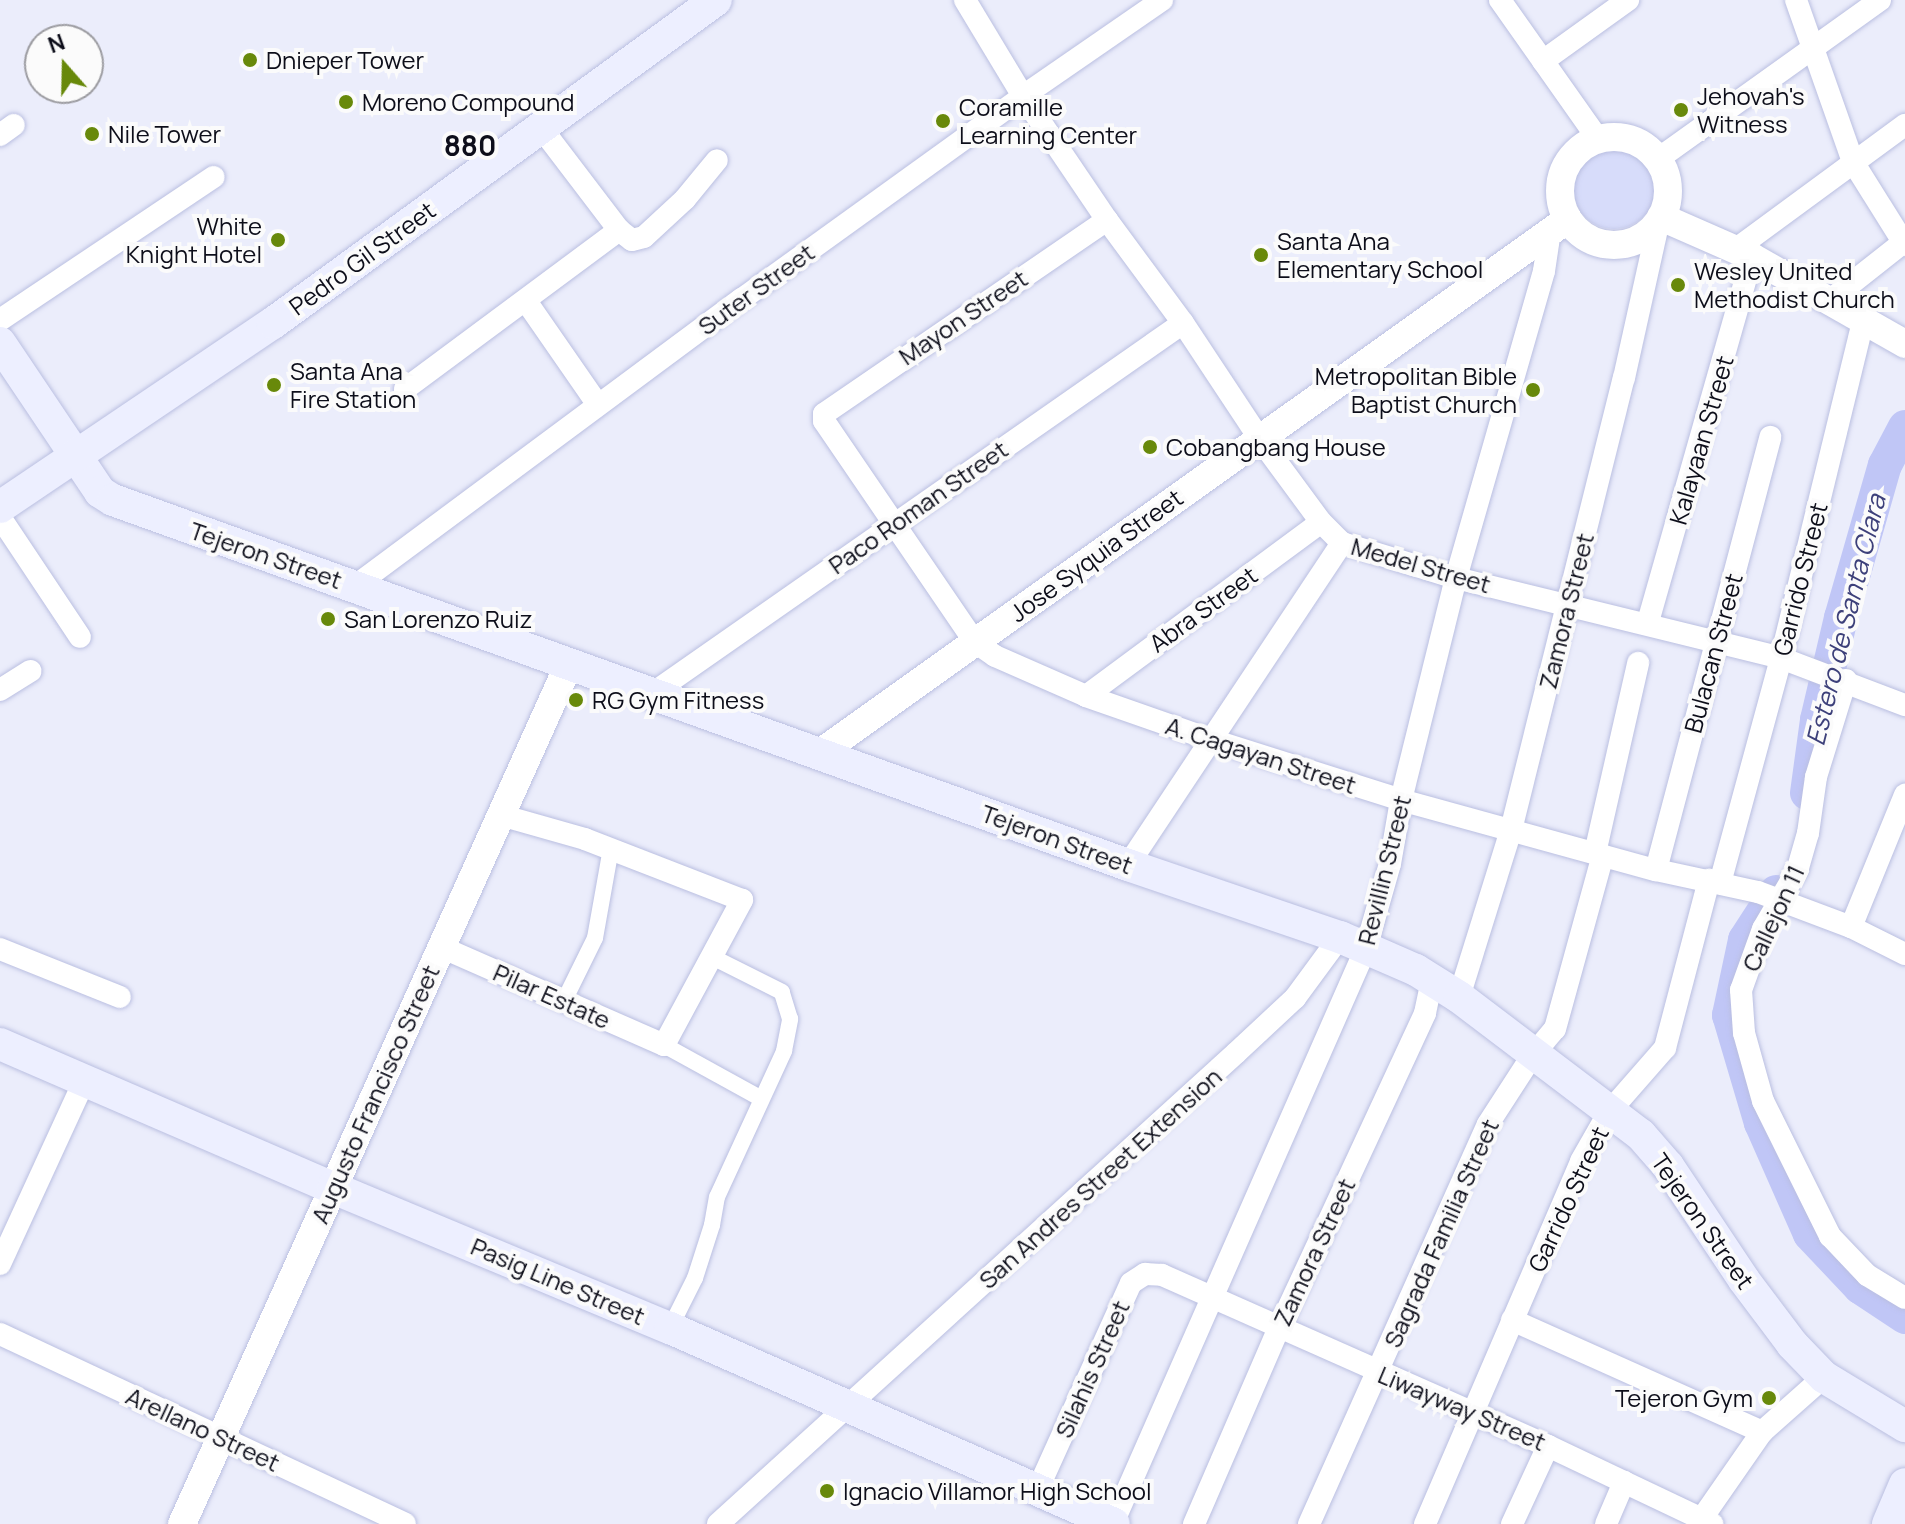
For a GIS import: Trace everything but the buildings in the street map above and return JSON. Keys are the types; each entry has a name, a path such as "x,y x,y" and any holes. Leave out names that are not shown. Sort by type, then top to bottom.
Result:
{"main road":[{"name":"Pedro Gil Street","path":"0,507 273,323 716,0"},
{"name":"Tejeron Street","path":"0,343 100,492 113,500 1353,943 1445,988 1641,1135 1668,1166 1744,1280 1792,1344 1824,1377 1905,1426"},
{"name":"Pasig Line Street","path":"0,1044 333,1188 670,1328 1113,1524"},
{"path":"1888,1524 1905,1484"}],"street":[{"name":"Medel Street","path":"965,0 1023,96 1107,220 1183,323 1259,438 1321,522 1342,543 1456,578 1648,622 1781,658 1905,705"},
{"name":"Suter Street","path":"355,586 1023,96 1162,0"},
{"path":"1500,0 1598,139"},
{"path":"1543,61 1628,0"},
{"path":"1796,0 1853,162 1904,243 1829,301"},
{"path":"1658,159 1880,0"},
{"path":"1744,253 1853,162 1905,125"},
{"path":"542,129 619,230 632,240 644,237 685,199 717,160"},
{"path":"1620,137 1635,141 1658,159 1668,188 1660,219 1640,238 1615,244 1588,238 1559,225 1563,172 1583,146 1598,139 1620,137"},
{"path":"0,320 214,177"},
{"path":"1660,219 1744,253 1905,344"},
{"name":"Zamora Street","path":"1194,1524 1279,1328 1425,1013 1445,988 1511,830 1624,378 1660,219"},
{"name":"Mayon Street","path":"823,418 826,411 1107,220"},
{"name":"Jose Syquia Street","path":"820,753 1559,225"},
{"name":"Revillin Street","path":"1113,1524 1211,1297 1353,943 1390,864 1401,800 1456,578 1559,225"},
{"path":"405,389 619,230"},
{"name":"Kalayaan Street","path":"1648,622 1744,253"},
{"path":"526,301 598,405"},
{"name":"Garrido Street","path":"1425,1524 1581,1161 1609,1112 1665,1048 1781,658 1863,321"},
{"name":"Paco Roman Street","path":"653,693 1183,323"},
{"name":"A. Cagayan Street","path":"823,418 975,642 995,656 1086,696 1401,800 1656,870 1772,897 1851,927 1905,954"},
{"name":"Bulacan Street","path":"1656,870 1770,437"},
{"path":"0,517 80,637"},
{"name":"Abra Street","path":"1086,696 1321,522"},
{"path":"1128,865 1342,543"},
{"name":"Sagrada Familia Street","path":"1309,1524 1488,1124 1532,1056 1555,1029 1599,854 1638,663"},
{"name":"Augusto Francisco Street","path":"182,1524 569,664"},
{"path":"0,690 31,671"},
{"name":"Callejon 11","path":"1837,677 1808,833 1798,869 1772,897 1741,990 1744,1033 1763,1101 1830,1236 1867,1275 1905,1298"},
{"path":"1851,927 1905,795"},
{"path":"500,815 611,848 742,900 664,1045 760,1098"},
{"path":"564,1001 595,938 611,848"},
{"name":"San Andres Street Extension","path":"718,1524 1353,943"},
{"name":"Pilar Estate","path":"441,947 664,1045"},
{"path":"0,949 120,997"},
{"path":"670,1328 695,1278 712,1225 717,1197 784,1051 790,1019 782,992 710,956"},
{"path":"0,1264 84,1081"},
{"name":"Silahis Street","path":"1037,1491 1131,1283 1145,1274 1162,1275 1211,1297"},
{"name":"Liwayway Street","path":"1211,1297 1548,1446 1703,1522"},
{"path":"1512,1320 1762,1432"},
{"name":"Arellano Street","path":"0,1334 405,1524"},
{"path":"1703,1522 1762,1432 1824,1377"},
{"path":"1512,1524 1548,1446"},
{"path":"1606,1524 1624,1482"}],"shaded area":[{"path":"1614,147 1630,150 1643,159 1652,172 1655,188 1652,204 1643,217 1630,226 1614,229 1598,226 1585,217 1576,204 1573,188 1576,172 1585,159 1598,150"}],"waterway":[{"name":"Estero de Santa Clara","path":"1807,793 1817,720 1841,618 1885,465 1905,427"},
{"name":"Estero de Santa Clara","path":"1776,892 1745,940 1729,1015 1761,1123 1810,1234 1860,1287 1905,1317"}],"place":[{"name":"Dnieper Tower","path":"250,60"},
{"name":"Moreno Compound","path":"346,102"},
{"name":"Jehovah's Witness","path":"1681,110"},
{"name":"Coramille Learning Center","path":"943,121"},
{"name":"Nile Tower","path":"92,134"},
{"name":"White Knight Hotel","path":"278,240"},
{"name":"Santa Ana Elementary School","path":"1261,255"},
{"name":"Wesley United Methodist Church","path":"1678,285"},
{"name":"Santa Ana Fire Station","path":"274,385"},
{"name":"Metropolitan Bible Baptist Church","path":"1533,390"},
{"name":"Cobangbang House","path":"1150,447"},
{"name":"San Lorenzo Ruiz","path":"328,619"},
{"name":"RG Gym Fitness","path":"576,700"},
{"name":"Tejeron Gym","path":"1769,1398"},
{"name":"Ignacio Villamor High School","path":"827,1491"}],"district":[{"name":"880","path":"470,145"}]}
